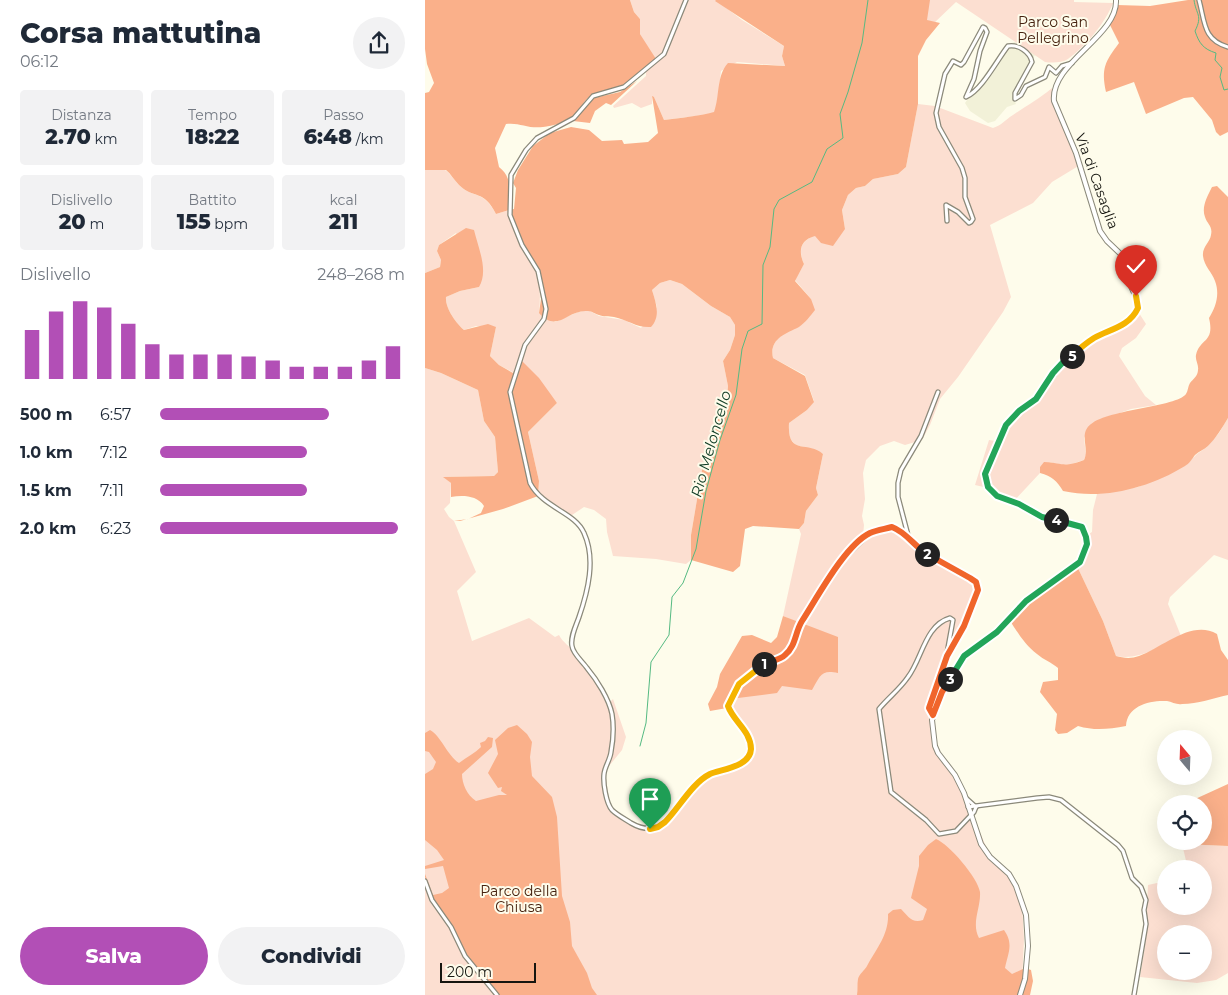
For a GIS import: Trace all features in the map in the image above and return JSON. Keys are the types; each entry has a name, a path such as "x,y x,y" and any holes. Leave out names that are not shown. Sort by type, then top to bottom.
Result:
{"street":[{"path":"686,0 664,54 624,87 593,96 573,118 537,138 525,150 511,175 509,209 522,246 540,274 545,314 544,319 525,345 513,380 510,397 530,483 534,492 581,527 589,546 590,572 584,605 572,638 573,648 593,676 612,713 612,747 604,781 610,808 641,828 658,827 669,818 702,780 711,774 736,766 748,758 751,749 749,740 744,730 729,711 730,700 739,684 752,673 788,652 795,640 801,622 839,564 869,534 892,527 899,530 923,552 970,578 977,586 978,590 964,626 947,656"},
{"name":"Via di Casaglia","path":"1020,995 1025,979 1028,946 1026,915 1016,886 1009,874 990,857 981,844 955,775 938,753 935,746 932,720 942,692 964,656 997,632 1026,601 1080,562 1085,552 1086,537 1082,527 1042,517 1019,504 997,496 988,487 985,474 1006,425 1019,411 1036,399 1065,360 1093,339 1124,325 1132,319 1138,308 1138,302 1130,284 1129,262 1099,231 1076,152 1054,101 1055,88 1065,70 1080,56 1109,22 1115,13 1116,0"},
{"path":"1199,0 1207,33 1217,44 1228,47"},
{"name":"Via di Casaglia","path":"947,221 946,205 958,212 969,222 973,219 965,197 964,173 939,127 936,113 945,74 950,64 953,61 961,65 964,62 983,27 987,32 981,45 974,79 966,97 974,92 1008,46 1013,45 1027,52 1032,62 1015,93 1015,99 1026,86 1045,77 1049,67 1056,73 1062,66 1072,62"},
{"path":"909,540 898,497 898,484 901,470 921,436 938,392"},
{"path":"933,715 929,708 947,656 953,620 950,618 944,619 929,636 909,677 882,705 879,709 879,716 892,793 926,820 939,834 956,832 974,812 976,806"},
{"path":"968,807 1049,797 1061,800 1119,845 1123,851 1132,878 1141,887 1146,900 1144,910 1145,924 1134,995"},
{"path":"965,798 976,806"},
{"path":"425,881 432,900 451,927 465,956 497,995"}],"shaded area":[{"path":"1015,42 1035,55 1012,95 1016,104 1007,107 995,121 988,123 970,111 965,103 1005,45"}],"green space":[{"path":"425,0 630,0 634,12 640,19 640,34 656,59 624,85 615,90 599,92 589,97 572,118 564,122 538,127 506,124 495,148 499,167 509,181 509,210 496,214 487,201 464,189 446,170 425,170 425,93 429,92 434,83 427,64 425,49"},
{"path":"630,0 716,0 742,20 784,46 782,56 785,66 737,62 721,71 714,113 664,120 654,97 652,97 652,104 641,108 632,103 614,108 613,106 646,76 646,46 640,34 640,19 634,12"},
{"path":"716,0 930,0 927,20 940,23 926,40 918,56 918,104 906,167 898,174 873,179 865,186 856,188 848,195 842,210 845,229 833,246 821,243 815,236 803,243 801,255 804,264 795,281 811,299 815,310 799,327 779,338 773,346 773,358 805,376 814,402 807,410 789,423 789,434 795,444 817,450 823,454 816,488 818,495 806,511 804,523 799,529 753,526 745,529 740,566 733,572 691,560 691,535 703,464 714,437 718,416 727,398 728,386 723,361 730,350 735,335 735,325 730,317 711,306 682,284 670,280 660,283 652,290 657,314 651,327 641,326 619,318 601,316 591,311 574,313 557,321 546,319 539,313 541,299 538,268 528,256 509,210 514,209 516,188 513,183 518,170 533,146 550,133 571,127 589,130 602,141 622,140 624,144 648,142 658,133 652,96 664,120 714,112 720,80 728,63 785,66 782,56 784,46"},
{"name":"Parco San Pellegrino","path":"878,0 1074,0 1074,2 1113,3 1100,26 1075,54 1066,60 1051,63 1045,62 956,2 932,25"},
{"path":"1188,0 1228,0 1228,132 1220,136 1216,132 1212,120 1193,97 1184,98 1146,114 1134,82 1106,92 1105,66 1119,43 1109,23 1117,5 1150,6"},
{"path":"637,81 611,105 606,103 595,111 590,123 573,121 594,98 620,92"},
{"name":"Parco della Chiusa","path":"1052,88 1054,101 1080,165 1052,182 1033,203 990,225 1011,297 1003,312 958,377 940,399 922,440 905,445 894,441 880,446 866,460 863,473 865,499 862,516 864,525 863,536 896,526 939,560 974,582 976,603 955,639 936,685 931,714 937,756 951,766 988,851 1014,877 1022,905 1024,939 1022,982 1017,995 425,995 425,368 441,373 478,390 484,421 495,437 498,472 494,476 444,477 451,483 450,503 444,509 454,521 476,572 457,591 472,641 529,618 555,637 559,635 584,665 607,705 613,699 626,737 622,750 605,771 610,807 639,826 661,827 702,778 731,769 747,756 745,728 729,712 731,701 801,624 783,616 801,534 799,529 804,523 806,511 818,495 816,488 823,454 816,450 799,446 791,439 789,423 807,410 814,401 805,375 773,358 772,351 780,337 800,326 811,299 795,280 804,264 801,254 805,241 819,234 845,229 842,210 848,195 856,188 865,186 873,179 898,174 906,167 918,104 935,106 993,128"},
{"path":"425,170 445,170 464,189 487,201 496,214 509,210 533,259 539,283 539,312 555,322 578,312 588,310 599,316 624,320 641,328 657,307 652,290 660,283 670,280 682,284 711,306 730,317 735,325 735,335 730,350 723,361 728,386 727,398 718,416 714,437 703,464 691,535 691,560 686,564 656,559 613,556 606,519 594,510 584,507 569,517 538,496 539,481 528,432 557,403 521,360 514,373 499,365 490,356 496,327 476,326 464,330 452,315 447,306 446,297 460,291 479,287 456,233 439,245 437,251 441,260 440,267 425,273"},
{"path":"1217,186 1228,197 1228,418 1211,443 1195,455 1188,464 1171,474 1141,486 1110,493 1094,494 1063,491 1054,479 1040,473 1040,467 1044,462 1067,464 1084,460 1086,451 1085,432 1091,424 1112,415 1180,398 1186,394 1190,383 1197,374 1196,355 1209,336 1209,318 1214,309 1217,296 1215,281 1203,256 1211,232 1211,227 1204,213 1204,205 1212,187"},
{"path":"466,228 474,230 482,259 482,281 479,287 460,291 446,297 449,310 464,330 488,324 496,327 490,356 499,365 513,373 521,360 539,378 557,403 528,432 539,481 538,496 503,509 469,518 481,513 484,506 473,498 464,496 451,497 451,483 443,477 494,476 498,472 495,437 484,421 478,390 441,373 425,368 425,273 440,267 441,260 437,251 439,245"},
{"path":"1139,313 1146,324 1136,338 1122,348 1119,356 1145,396 1156,405 1131,409 1092,423 1084,438 1086,455 1084,460 1064,465 1051,462 1040,467 1040,473 1014,501 996,496 988,488 975,485 989,440 1002,442 1009,422 1033,402 1060,367 1072,355 1106,329 1116,328 1130,321"},
{"path":"1228,418 1228,560 1214,555 1170,597 1168,604 1181,636 1141,655 1116,656 1103,621 1076,564 1084,552 1085,537 1092,532 1093,510 1097,494 1138,487 1186,465 1207,447 1219,433"},
{"path":"1076,564 1103,621 1116,656 1136,657 1188,632 1207,630 1217,634 1221,650 1228,660 1228,695 1188,704 1167,701 1146,703 1130,714 1126,726 1090,729 1078,726 1067,733 1058,734 1055,730 1057,714 1040,692 1043,682 1058,680 1058,668 1029,647 1009,619 1039,589"},
{"path":"783,616 838,637 838,673 824,673 812,690 782,686 777,693 730,699 727,708 710,711 708,704 717,687 720,674 742,636 752,635 771,643 777,637"},
{"name":"Parco della Chiusa","path":"517,725 527,734 532,742 530,757 532,776 552,797 557,817 562,896 570,922 572,946 597,995 499,995 467,956 438,908 425,877 425,874 433,895 442,893 449,888 443,866 425,869 425,866 444,860 437,850 425,840 425,774 433,769 436,762 429,752 425,751 425,733 430,730 434,733 459,763 479,749 481,747 480,743 488,737 493,738 492,747 462,774 466,789 476,801 499,795 507,795 501,791 502,787 498,788 488,773 498,754 495,740 508,728"},
{"path":"1228,784 1228,846 1212,845 1212,795 1204,795"},
{"path":"936,839 955,854 969,870 978,886 980,898 976,927 979,938 1004,930 1010,944 1005,968 1012,974 1025,968 1031,970 1033,981 1030,995 857,995 859,977 882,941 887,928 888,914 893,910 901,909 913,920 923,920 927,909 911,898 919,866 919,856"},
{"path":"1212,845 1228,846 1228,973 1216,980 1197,983 1168,980 1212,980 1212,925 1157,925 1157,979 1140,977 1145,946 1148,885 1157,883 1157,915 1212,915 1212,860 1186,860 1183,850 1212,850"}],"waterway":[{"name":"Rio Meloncello","path":"640,746 646,723 651,662 669,635 672,597 683,583 696,549 706,491 720,440 736,395 742,349 748,331 762,324 763,265 770,247 774,209 779,200 812,182 827,149 843,138 840,114 862,43 868,0"},
{"path":"1194,0 1199,18 1195,31 1200,42 1216,53 1215,60 1222,68 1220,77 1224,90 1228,89"}],"route":[{"path":"650,829 658,827 665,822 702,780 711,774 736,766 748,758 751,749 749,740 739,722 729,711 730,700 739,684 752,673 762,665 782,657 788,652 795,640 801,622 808,614 827,579 869,534 892,527 899,530 923,552 976,582 978,590 964,626 950,648 933,695 929,708 933,715 942,692 964,656 997,632 1026,601 1080,562 1087,544 1085,531 1082,527 1042,517 1027,507 997,496 988,487 985,474 1006,425 1019,411 1036,399 1053,373 1065,360 1093,339 1124,325 1132,319 1138,308 1136,296"}]}
